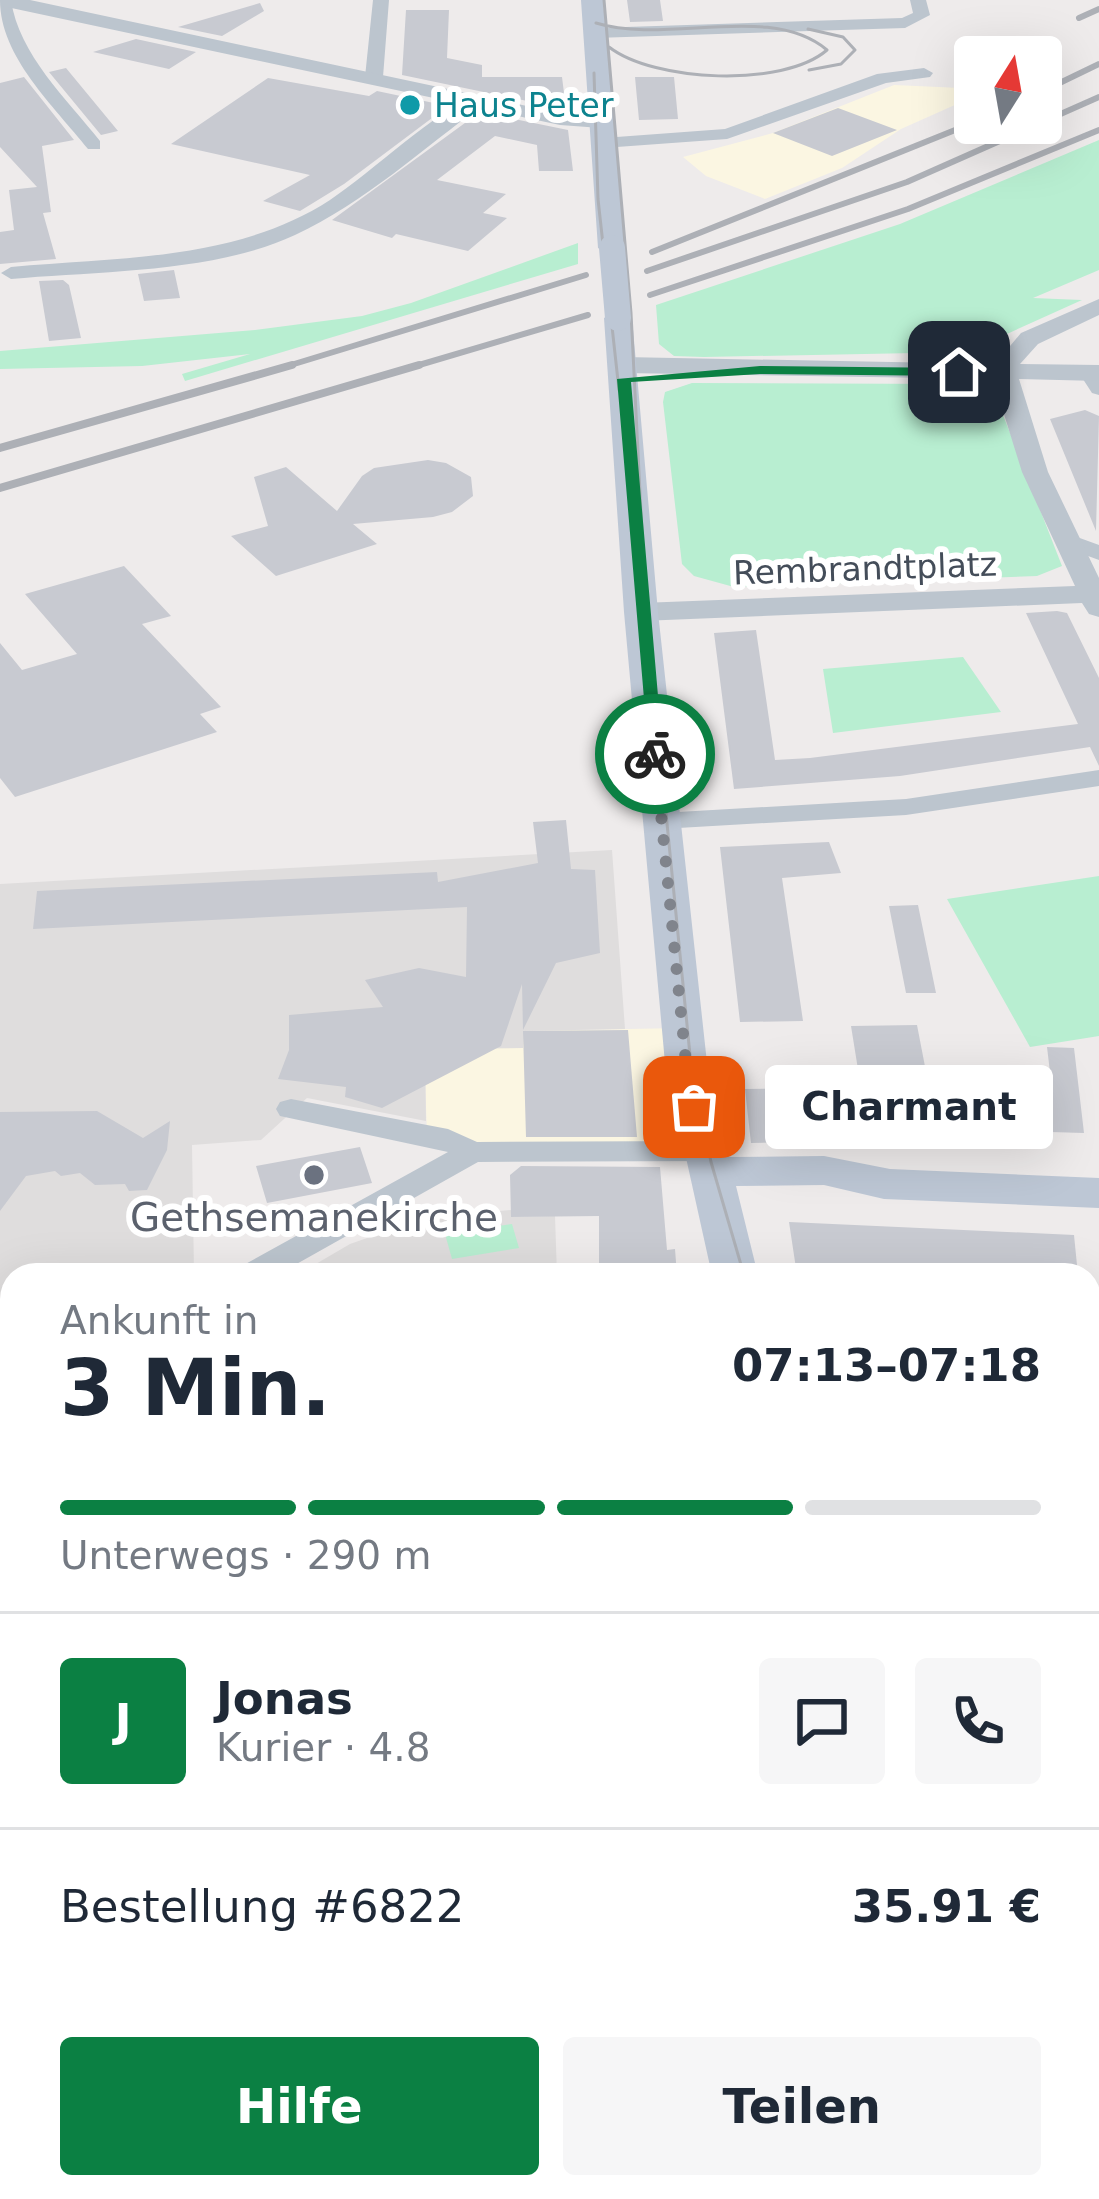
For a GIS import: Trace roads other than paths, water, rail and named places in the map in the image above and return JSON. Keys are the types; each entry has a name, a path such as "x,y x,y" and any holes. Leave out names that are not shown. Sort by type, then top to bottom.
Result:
{"main road":[{"path":"592,0 641,612 686,1063 732,1263"},
{"path":"709,1174 864,1191 884,1184 1099,1193"}],"street":[{"path":"94,146 13,39 1,14 3,0 601,128 704,138 757,125 884,78 924,74"},
{"path":"374,77 381,0"},
{"path":"595,33 771,21 918,21 922,15 918,0"},
{"path":"11,273 200,256 285,232 336,204 479,99"},
{"path":"1095,601 1035,472 1004,373 1012,351 1023,342 1099,306"},
{"path":"624,372 1004,373 1096,379"},
{"path":"1066,540 1099,553"},
{"name":"Rembrandtplatz","path":"641,612 1095,601"},
{"path":"662,820 907,807 1099,778"},
{"path":"291,1109 448,1139 472,1152 709,1174"},
{"path":"273,1263 472,1152"}],"tram line":[{"path":"604,0 606,25"},
{"path":"596,23 606,25"},
{"path":"606,25 654,30 777,29 804,36 827,50 781,70 718,76 656,68 609,47"},
{"path":"606,25 631,313 646,612 691,1065 711,1162 740,1263"},
{"path":"808,29 843,37 855,50 841,64 809,70"},
{"path":"594,73 598,199 619,390"}],"railway":[{"path":"1079,18 1099,9"},
{"path":"1062,82 1099,64"},
{"path":"647,271 907,182 1099,97"},
{"path":"652,252 954,130"},
{"path":"650,295 908,209 1099,130"},
{"path":"281,368 586,275"},
{"path":"409,368 588,315"},
{"path":"0,448 292,365"},
{"path":"0,488 419,365"}],"place":[{"name":"Haus Peter","path":"410,105"},
{"name":"Charmant","path":"694,1107"},
{"name":"Gethsemanekirche","path":"314,1175"}]}
